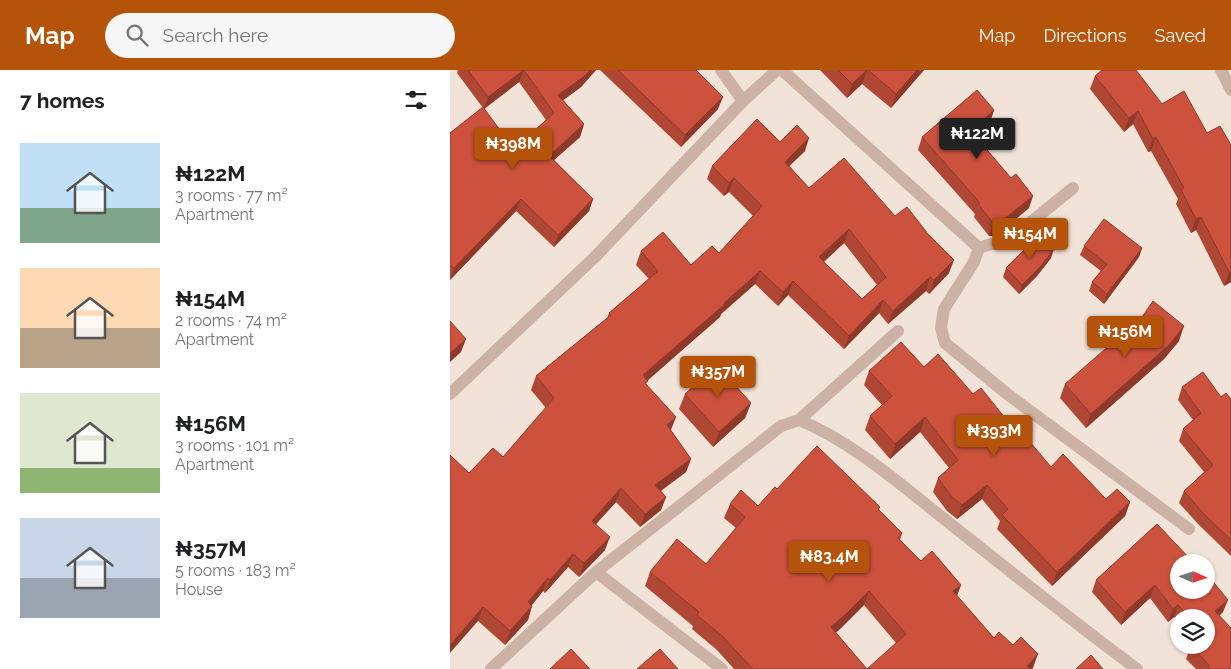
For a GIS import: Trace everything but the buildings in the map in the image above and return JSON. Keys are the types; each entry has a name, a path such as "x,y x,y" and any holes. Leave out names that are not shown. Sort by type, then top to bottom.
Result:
{"street":[{"path":"722,70 743,101"},
{"path":"450,394 595,257 743,101 777,70"},
{"path":"782,70 979,248"},
{"path":"1221,70 1231,90"},
{"path":"979,248 991,244 1004,244 1073,188"},
{"path":"979,248 974,262 944,309 941,328 945,343 1006,393 1189,529"},
{"path":"491,669 596,572 781,426 799,420 898,331"},
{"path":"799,420 822,430 891,477 1092,636 1137,669"},
{"path":"596,572 722,669"}]}
